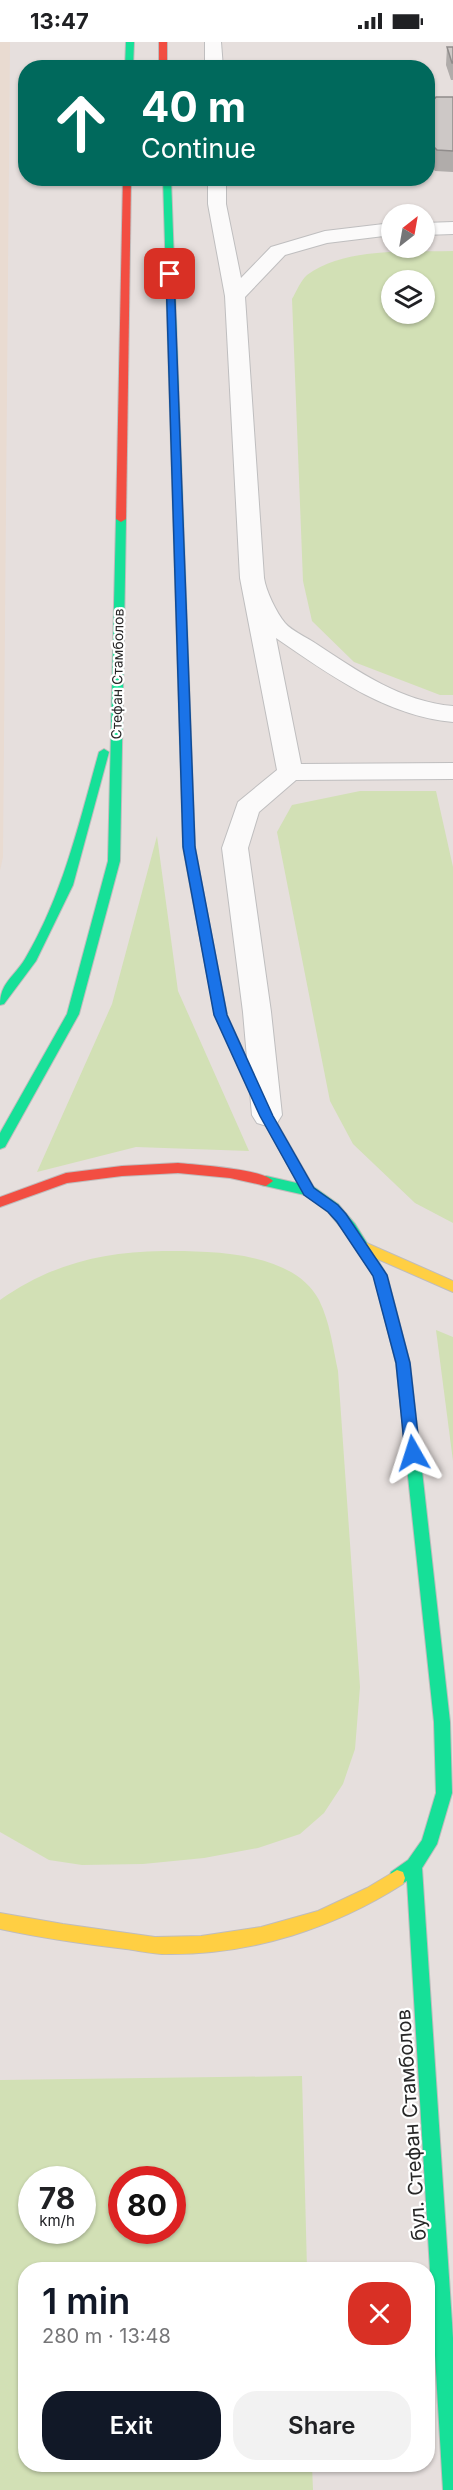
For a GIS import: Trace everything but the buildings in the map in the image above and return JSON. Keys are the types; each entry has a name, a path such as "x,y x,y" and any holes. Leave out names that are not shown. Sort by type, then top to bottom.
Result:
{"main road":[{"path":"129,60 130,42"},
{"path":"162,42 163,60"},
{"name":"Стефан Стамболов","path":"0,1144 73,1014 114,861 127,186"},
{"path":"167,186 189,847 220,1015 267,1116 309,1191"},
{"path":"0,1001 30,961 67,885 116,707"},
{"path":"0,1202 66,1178 122,1171 178,1168 230,1173 309,1191 333,1208 362,1246 380,1275 403,1363 449,1790 429,1844 414,1866 372,1896 320,1919 241,1940 171,1946 64,1935 0,1921"},
{"path":"362,1246 453,1287"},
{"name":"бул. Стефан Стамболов","path":"414,1866 453,2490"}],"lane":[{"path":"213,42 214,60"},
{"path":"217,186 217,204 235,296 252,578 290,772"},
{"path":"435,229 453,228"},
{"path":"235,296 278,250 325,237 381,230"},
{"path":"252,578 275,627 360,684 430,712 453,714"},
{"path":"267,1116 257,1012 235,848 247,808 290,772 453,771"}],"shaded area":[{"path":"0,42 10,42 3,857 0,871"}],"green space":[{"path":"435,251 453,251 453,695 440,695 354,662 312,621 303,581 292,299 307,275 322,266 358,255 377,253 381,253 381,258 435,258"},
{"path":"360,791 436,791 453,867 453,1223 415,1203 353,1144 330,1101 277,832 292,805"},
{"path":"157,836 178,991 249,1151 136,1147 37,1172 112,1004"},
{"path":"163,1251 227,1254 271,1263 307,1284 323,1308 338,1371 360,1687 355,1749 343,1784 324,1813 300,1834 258,1848 204,1858 143,1864 82,1865 49,1860 0,1832 0,1300 38,1277 78,1262 119,1254"},
{"path":"436,1330 453,1337 453,1461"},
{"path":"302,2076 307,2262 18,2262 18,2472 312,2472 313,2490 0,2490 0,2080"}],"traffic: fast":[{"path":"129,60 130,42"},
{"path":"167,186 189,847 199,901"},
{"path":"0,1144 73,1014 114,861 121,519"},
{"path":"0,1001 30,961 67,885 104,752"},
{"path":"266,1181 309,1191 333,1208 350,1228 380,1275 403,1363 442,1722 444,1793 429,1844 414,1866 397,1878"},
{"path":"414,1866 453,2490"}],"traffic: slow":[{"path":"199,901 221,1015 267,1116 309,1191"},
{"path":"362,1246 453,1287"},
{"path":"0,1921 63,1933 155,1945 172,1946 231,1941 319,1919 372,1894 397,1878"}],"traffic: jam":[{"path":"163,42 163,60"},
{"path":"121,519 127,186"},
{"path":"0,1202 66,1178 122,1171 178,1168 230,1173 266,1181"}],"route":[{"path":"170,274 189,847 220,1015 267,1116 309,1191 333,1208 342,1218 380,1275 392,1312 403,1363 413,1453"}]}
